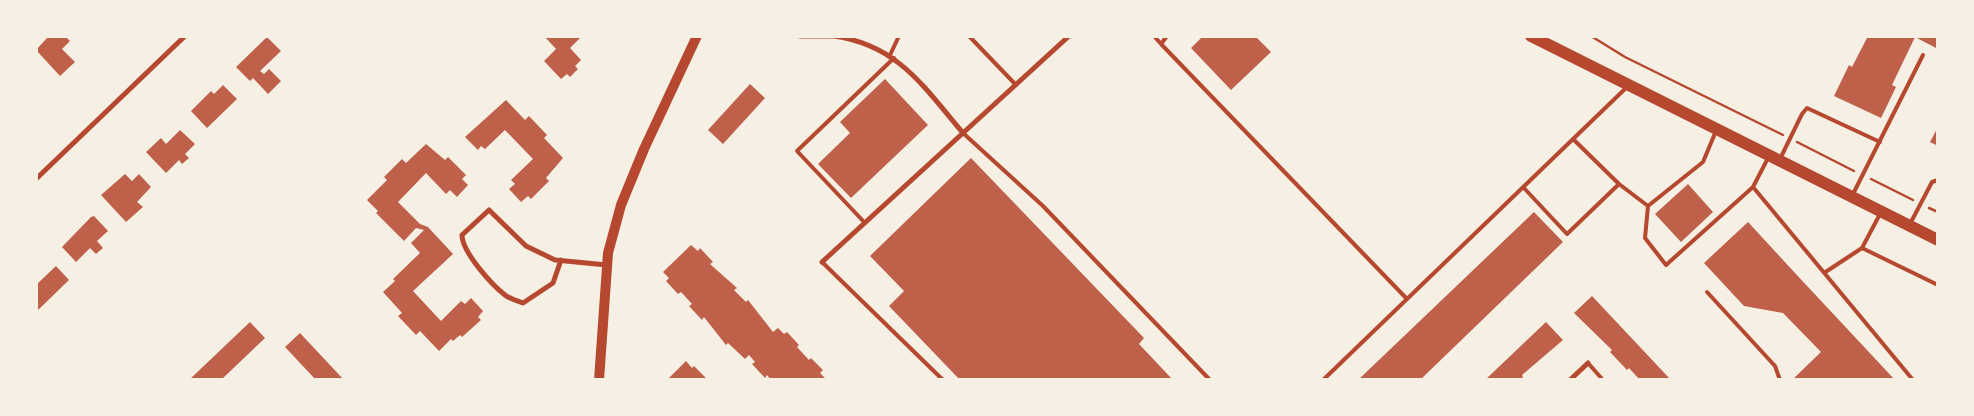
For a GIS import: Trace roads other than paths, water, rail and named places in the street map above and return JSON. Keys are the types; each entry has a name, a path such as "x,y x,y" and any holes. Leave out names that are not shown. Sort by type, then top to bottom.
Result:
{"main road":[{"path":"600,380 608,254 621,205 644,148 697,36"},
{"path":"1531,36 1938,240"}],"street":[{"path":"36,178 185,36"},
{"path":"800,36 834,36 866,43 892,56 913,74 963,133"},
{"path":"822,262 1069,36"},
{"path":"561,260 553,283 524,303 505,295 471,259 462,240 462,235 489,210 526,246 561,260 607,265"},
{"path":"1570,380 1588,363"}],"lane":[{"path":"864,223 797,151 892,56 899,36"},
{"path":"969,36 1016,85"},
{"path":"1154,36 1407,299"},
{"path":"1161,44 1167,36"},
{"path":"1852,198 1923,56"},
{"path":"1323,380 1628,86"},
{"path":"1716,130 1703,162 1648,206 1645,238 1666,265 1753,187 1790,139 1807,108 1880,142"},
{"path":"963,133 1043,206 1210,380"},
{"path":"1573,139 1619,184 1648,206"},
{"path":"1908,226 1932,182 1938,180"},
{"path":"1523,187 1567,234 1619,184"},
{"path":"1753,187 1913,380"},
{"path":"1824,273 1862,248 1881,212"},
{"path":"1862,248 1938,286"},
{"path":"822,262 943,380"},
{"path":"1707,292 1775,366 1780,380"},
{"path":"1588,363 1603,380"}]}
